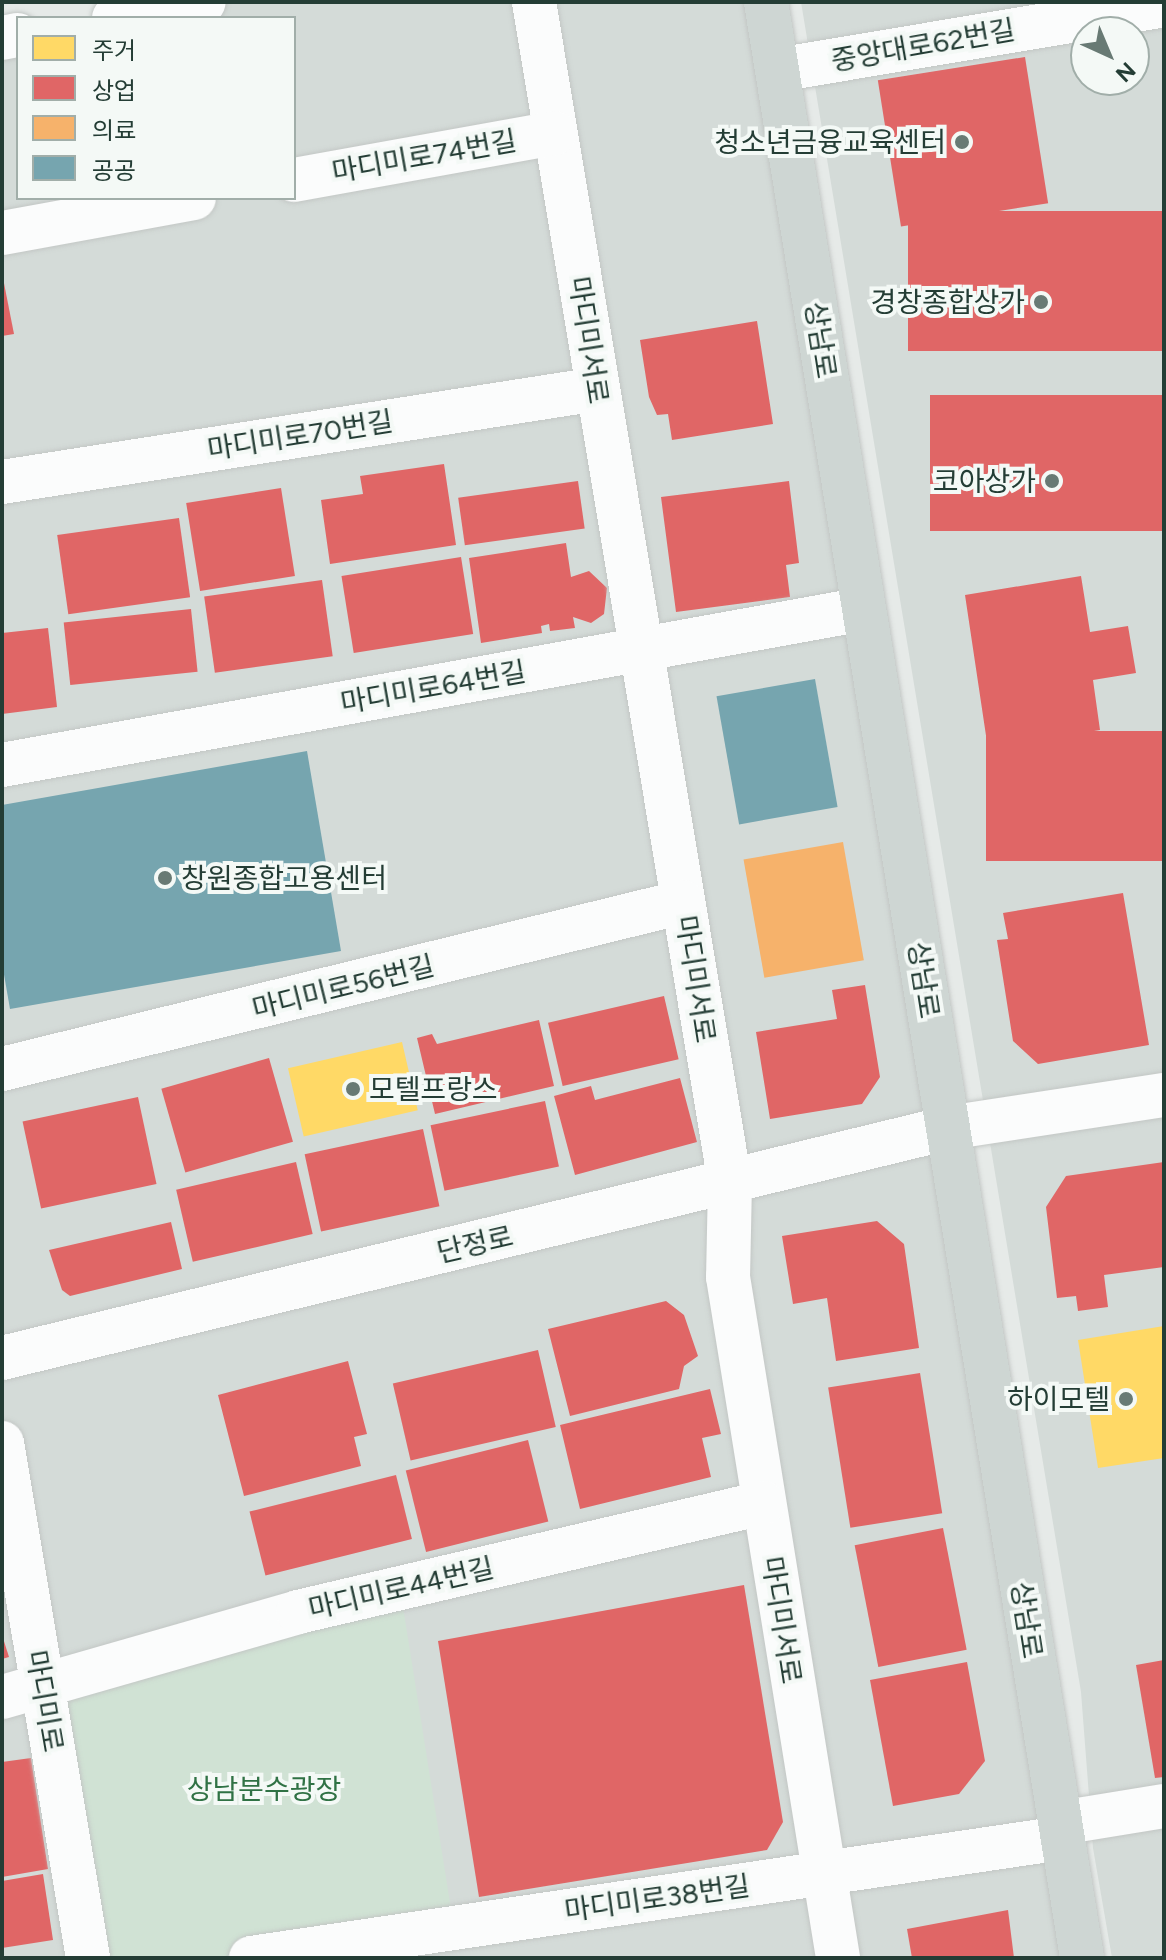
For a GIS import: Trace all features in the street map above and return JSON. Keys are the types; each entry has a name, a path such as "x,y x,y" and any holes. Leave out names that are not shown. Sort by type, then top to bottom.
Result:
{"main road":[{"name":"상남로","path":"766,2 1082,1958"}],"street":[{"path":"125,16 204,2"},
{"name":"마디미서로","path":"534,2 730,1183 728,1277 838,1958"},
{"name":"중앙대로62번길","path":"777,70 1164,5"},
{"name":"마디미로74번길","path":"296,180 555,133"},
{"path":"2,233 183,200"},
{"name":"마디미로70번길","path":"2,482 597,389"},
{"name":"마디미로64번길","path":"2,765 864,609"},
{"name":"마디미로56번길","path":"2,1069 683,902"},
{"name":"단정로","path":"2,1358 948,1128 1164,1095"},
{"name":"마디미로","path":"2,1443 22,1692 88,1958"},
{"name":"마디미로44번길","path":"22,1692 298,1612 763,1503"},
{"name":"마디미로38번길","path":"251,1958 824,1873 1061,1830 1164,1806"}],"shaded area":[{"path":"221,2 763,2 1069,1958 2,1958 2,38 16,36 16,200 296,200 296,16 136,16"},
{"path":"801,2 1164,2 1164,1958 1112,1958 1093,1848 1081,1692"}],"green space":[{"name":"상남분수광장","path":"400,1588 454,1928 251,1958 88,1958 43,1687"}],"building: 주거":[{"name":"모텔프랑스","path":"402,1042 418,1110 304,1137 288,1068"},
{"name":"하이모텔","path":"1164,1326 1164,1458 1098,1468 1078,1340"}],"building: 상업":[{"name":"청소년금융교육센터","path":"1025,57 1048,203 901,226 878,80"},
{"name":"경창종합상가","path":"908,211 1164,211 1164,351 908,351"},
{"path":"2,273 14,334 2,336"},
{"path":"757,321 773,424 672,440 668,414 657,415 649,397 640,340"},
{"name":"코아상가","path":"930,395 1164,395 1164,531 930,531"},
{"path":"444,464 456,545 330,564 321,500 363,494 360,476"},
{"path":"578,481 585,529 465,545 458,498"},
{"path":"789,481 799,563 786,565 790,597 676,612 661,497"},
{"path":"281,488 295,576 200,591 186,503"},
{"path":"179,518 190,597 68,614 57,535"},
{"path":"566,543 571,577 589,571 607,588 604,614 591,623 573,617 575,628 550,631 549,624 541,626 542,633 481,643 469,558"},
{"path":"461,557 473,634 354,653 341,576"},
{"path":"1081,576 1090,632 1128,626 1136,673 1093,680 1100,730 988,749 965,595"},
{"path":"322,580 333,656 215,673 204,597"},
{"path":"191,609 198,672 70,685 64,622"},
{"path":"48,628 57,707 2,714 2,633"},
{"path":"986,731 1164,731 1164,861 986,861"},
{"path":"1123,893 1149,1045 1038,1064 1013,1041 997,940 1008,939 1003,913"},
{"path":"865,985 880,1077 862,1104 770,1119 756,1032 837,1019 832,990"},
{"path":"664,996 679,1059 563,1086 548,1023"},
{"path":"539,1020 554,1086 435,1114 417,1038 432,1034 437,1044"},
{"path":"269,1058 293,1142 185,1173 161,1089"},
{"path":"680,1078 697,1142 575,1175 554,1096 591,1086 595,1100"},
{"path":"138,1097 157,1184 41,1209 23,1122"},
{"path":"545,1101 559,1167 444,1191 431,1125"},
{"path":"423,1129 439,1206 321,1231 305,1154"},
{"path":"296,1162 313,1234 193,1262 176,1190"},
{"path":"1164,1162 1164,1267 1104,1275 1108,1307 1078,1311 1076,1296 1057,1298 1046,1207 1066,1176"},
{"path":"877,1221 904,1244 919,1348 836,1361 827,1298 793,1304 782,1236"},
{"path":"171,1222 182,1269 70,1296 62,1290 49,1250"},
{"path":"666,1301 684,1315 698,1356 684,1366 679,1389 570,1416 548,1329"},
{"path":"538,1350 556,1427 411,1460 393,1384"},
{"path":"348,1361 367,1434 354,1437 361,1466 244,1496 218,1395"},
{"path":"920,1373 942,1513 850,1528 828,1388"},
{"path":"710,1389 721,1434 702,1438 711,1477 580,1509 560,1425"},
{"path":"528,1440 548,1522 426,1552 406,1470"},
{"path":"396,1475 412,1539 265,1576 249,1512"},
{"path":"943,1528 967,1650 878,1667 855,1545"},
{"path":"744,1585 783,1822 767,1850 479,1897 438,1641"},
{"path":"2,1635 9,1657 2,1659"},
{"path":"1164,1660 1164,1777 1155,1778 1136,1665"},
{"path":"967,1662 985,1761 959,1794 893,1806 870,1680"},
{"path":"31,1758 48,1869 2,1877 2,1762"},
{"path":"43,1874 53,1940 2,1948 2,1881"},
{"path":"1008,1910 1014,1958 912,1958 907,1929"}],"building: 의료":[{"path":"843,842 864,960 764,978 744,860"}],"building: 공공":[{"path":"815,679 838,807 739,824 717,696"},
{"name":"창원종합고용센터","path":"307,751 341,951 10,1009 2,963 2,805"}],"place":[{"name":"청소년금융교육센터","path":"962,142"},
{"name":"경창종합상가","path":"1041,302"},
{"name":"코아상가","path":"1052,481"},
{"name":"창원종합고용센터","path":"165,878"},
{"name":"모텔프랑스","path":"353,1089"},
{"name":"하이모텔","path":"1126,1399"}]}
